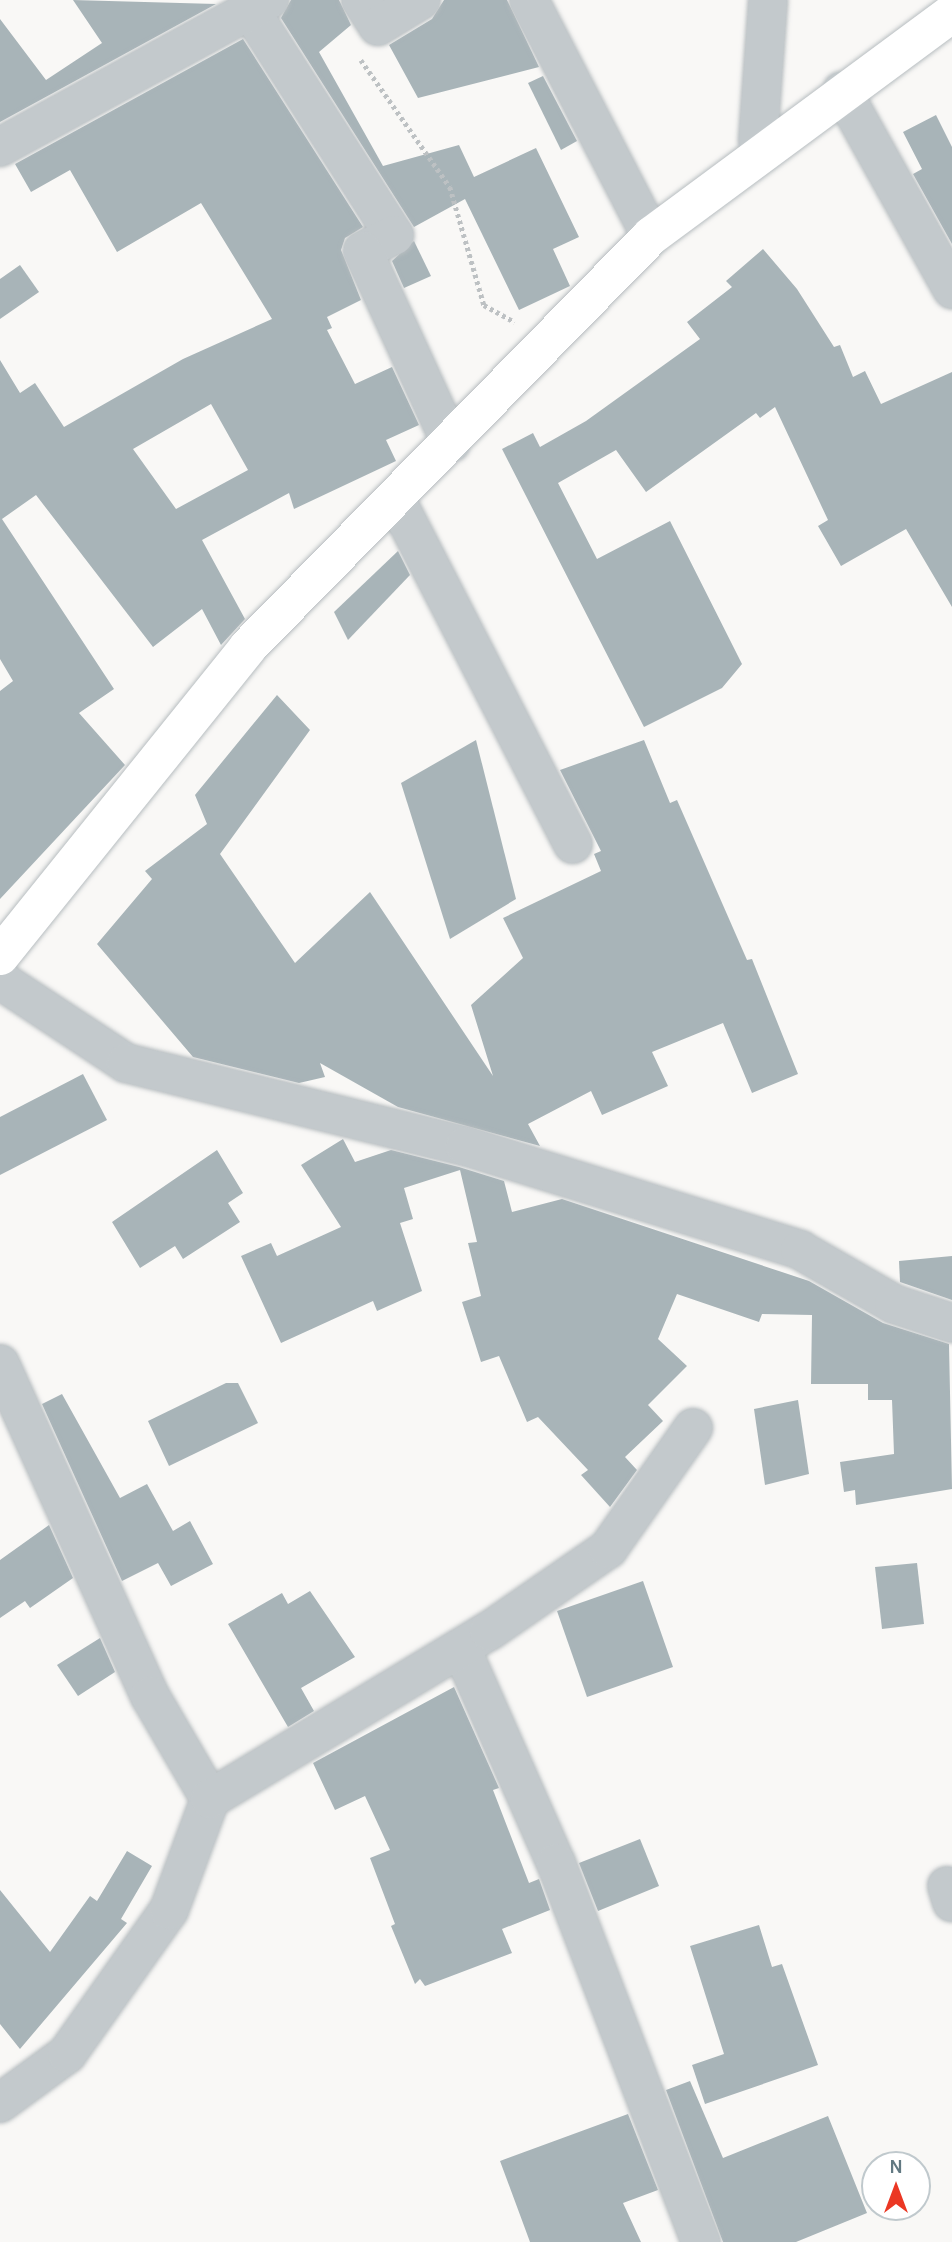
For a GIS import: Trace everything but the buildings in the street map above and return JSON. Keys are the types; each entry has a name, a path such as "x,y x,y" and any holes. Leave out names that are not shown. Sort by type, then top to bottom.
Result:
{"main road":[{"path":"0,956 248,647 451,443 651,236 842,91 952,13"}],"street":[{"path":"361,0 378,26 421,0"},
{"path":"529,0 651,236"},
{"path":"758,140 768,0"},
{"path":"0,147 261,7 394,235 363,251 451,443"},
{"path":"842,91 952,289"},
{"path":"395,498 573,844"},
{"path":"0,980 125,1063 465,1146 800,1250 894,1304 952,1323"},
{"path":"0,1364 150,1696 209,1799"},
{"path":"0,2103 67,2054 169,1910 209,1799 461,1648 608,1549 693,1428"},
{"path":"461,1648 555,1863 701,2242"}],"path":[{"path":"352,48 450,187 484,305 549,341"}]}
